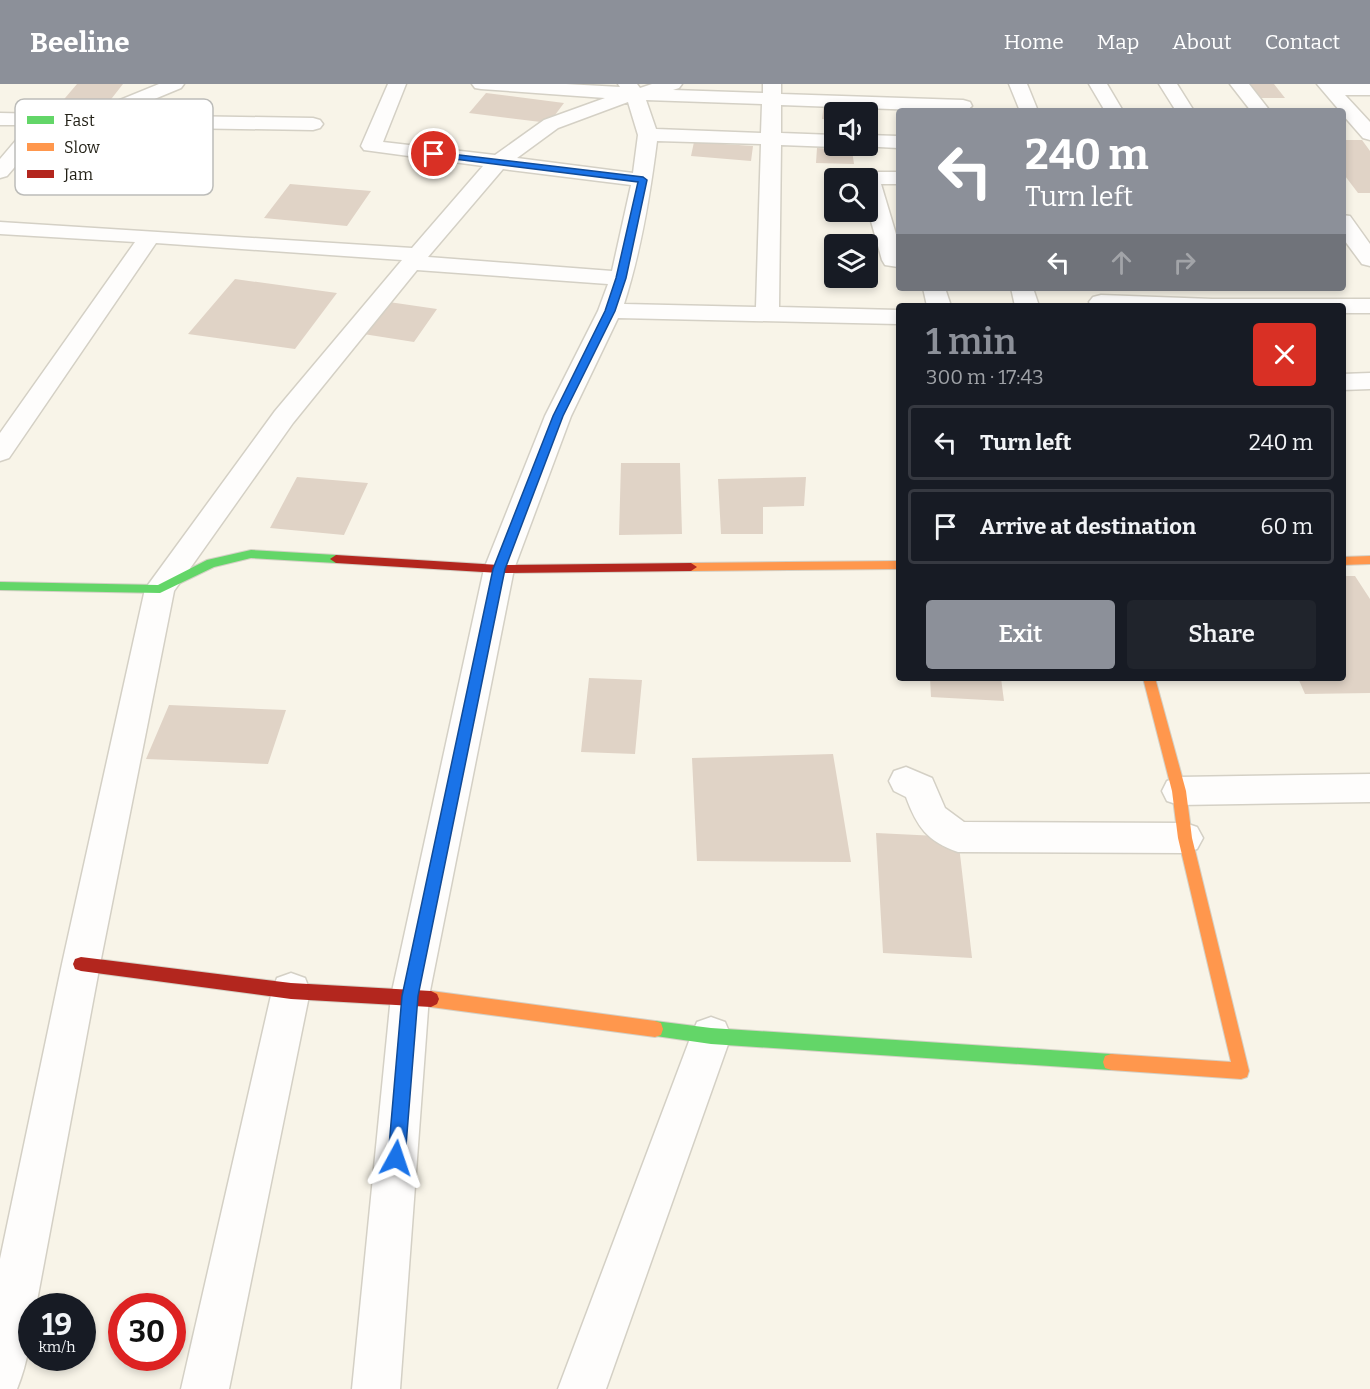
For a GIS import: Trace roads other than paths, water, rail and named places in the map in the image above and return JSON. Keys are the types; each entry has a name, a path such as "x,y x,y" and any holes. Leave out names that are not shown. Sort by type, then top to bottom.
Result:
{"street":[{"path":"138,99 175,84"},
{"path":"397,84 371,146 643,180"},
{"path":"481,84 772,91 953,108"},
{"path":"0,1372 81,964 160,589 284,417 497,163 551,124 631,89 673,84"},
{"path":"955,84 964,108"},
{"path":"1018,84 1028,108"},
{"path":"1098,84 1112,108"},
{"path":"1168,84 1183,108"},
{"path":"1239,84 1259,108"},
{"path":"1328,86 1370,89"},
{"path":"1328,86 1344,108"},
{"path":"376,1389 410,996 499,569 558,416 610,311 621,278 643,180 648,135 631,89"},
{"path":"767,315 772,91"},
{"path":"1346,111 1364,136"},
{"path":"0,119 15,119"},
{"path":"213,122 313,124"},
{"path":"648,135 824,141"},
{"path":"878,141 896,142"},
{"path":"0,172 15,154"},
{"path":"896,178 869,178 893,260 896,260"},
{"path":"1346,226 1370,259"},
{"path":"0,228 150,236 621,278"},
{"path":"0,452 150,236"},
{"path":"1244,303 1315,296 1370,306"},
{"path":"1100,299 1165,303"},
{"path":"610,311 896,317"},
{"path":"1346,382 1370,381"},
{"path":"0,586 160,589 212,564 251,554 499,569 896,565"},
{"path":"1346,561 1370,560"},
{"path":"81,964 291,991 410,996 711,1036 1241,1071 1185,838 1179,791 1150,681"},
{"path":"906,781 920,788 931,817 958,837 1185,838"},
{"path":"1179,791 1370,788"},
{"path":"205,1389 291,991"},
{"path":"582,1389 711,1036"}]}
